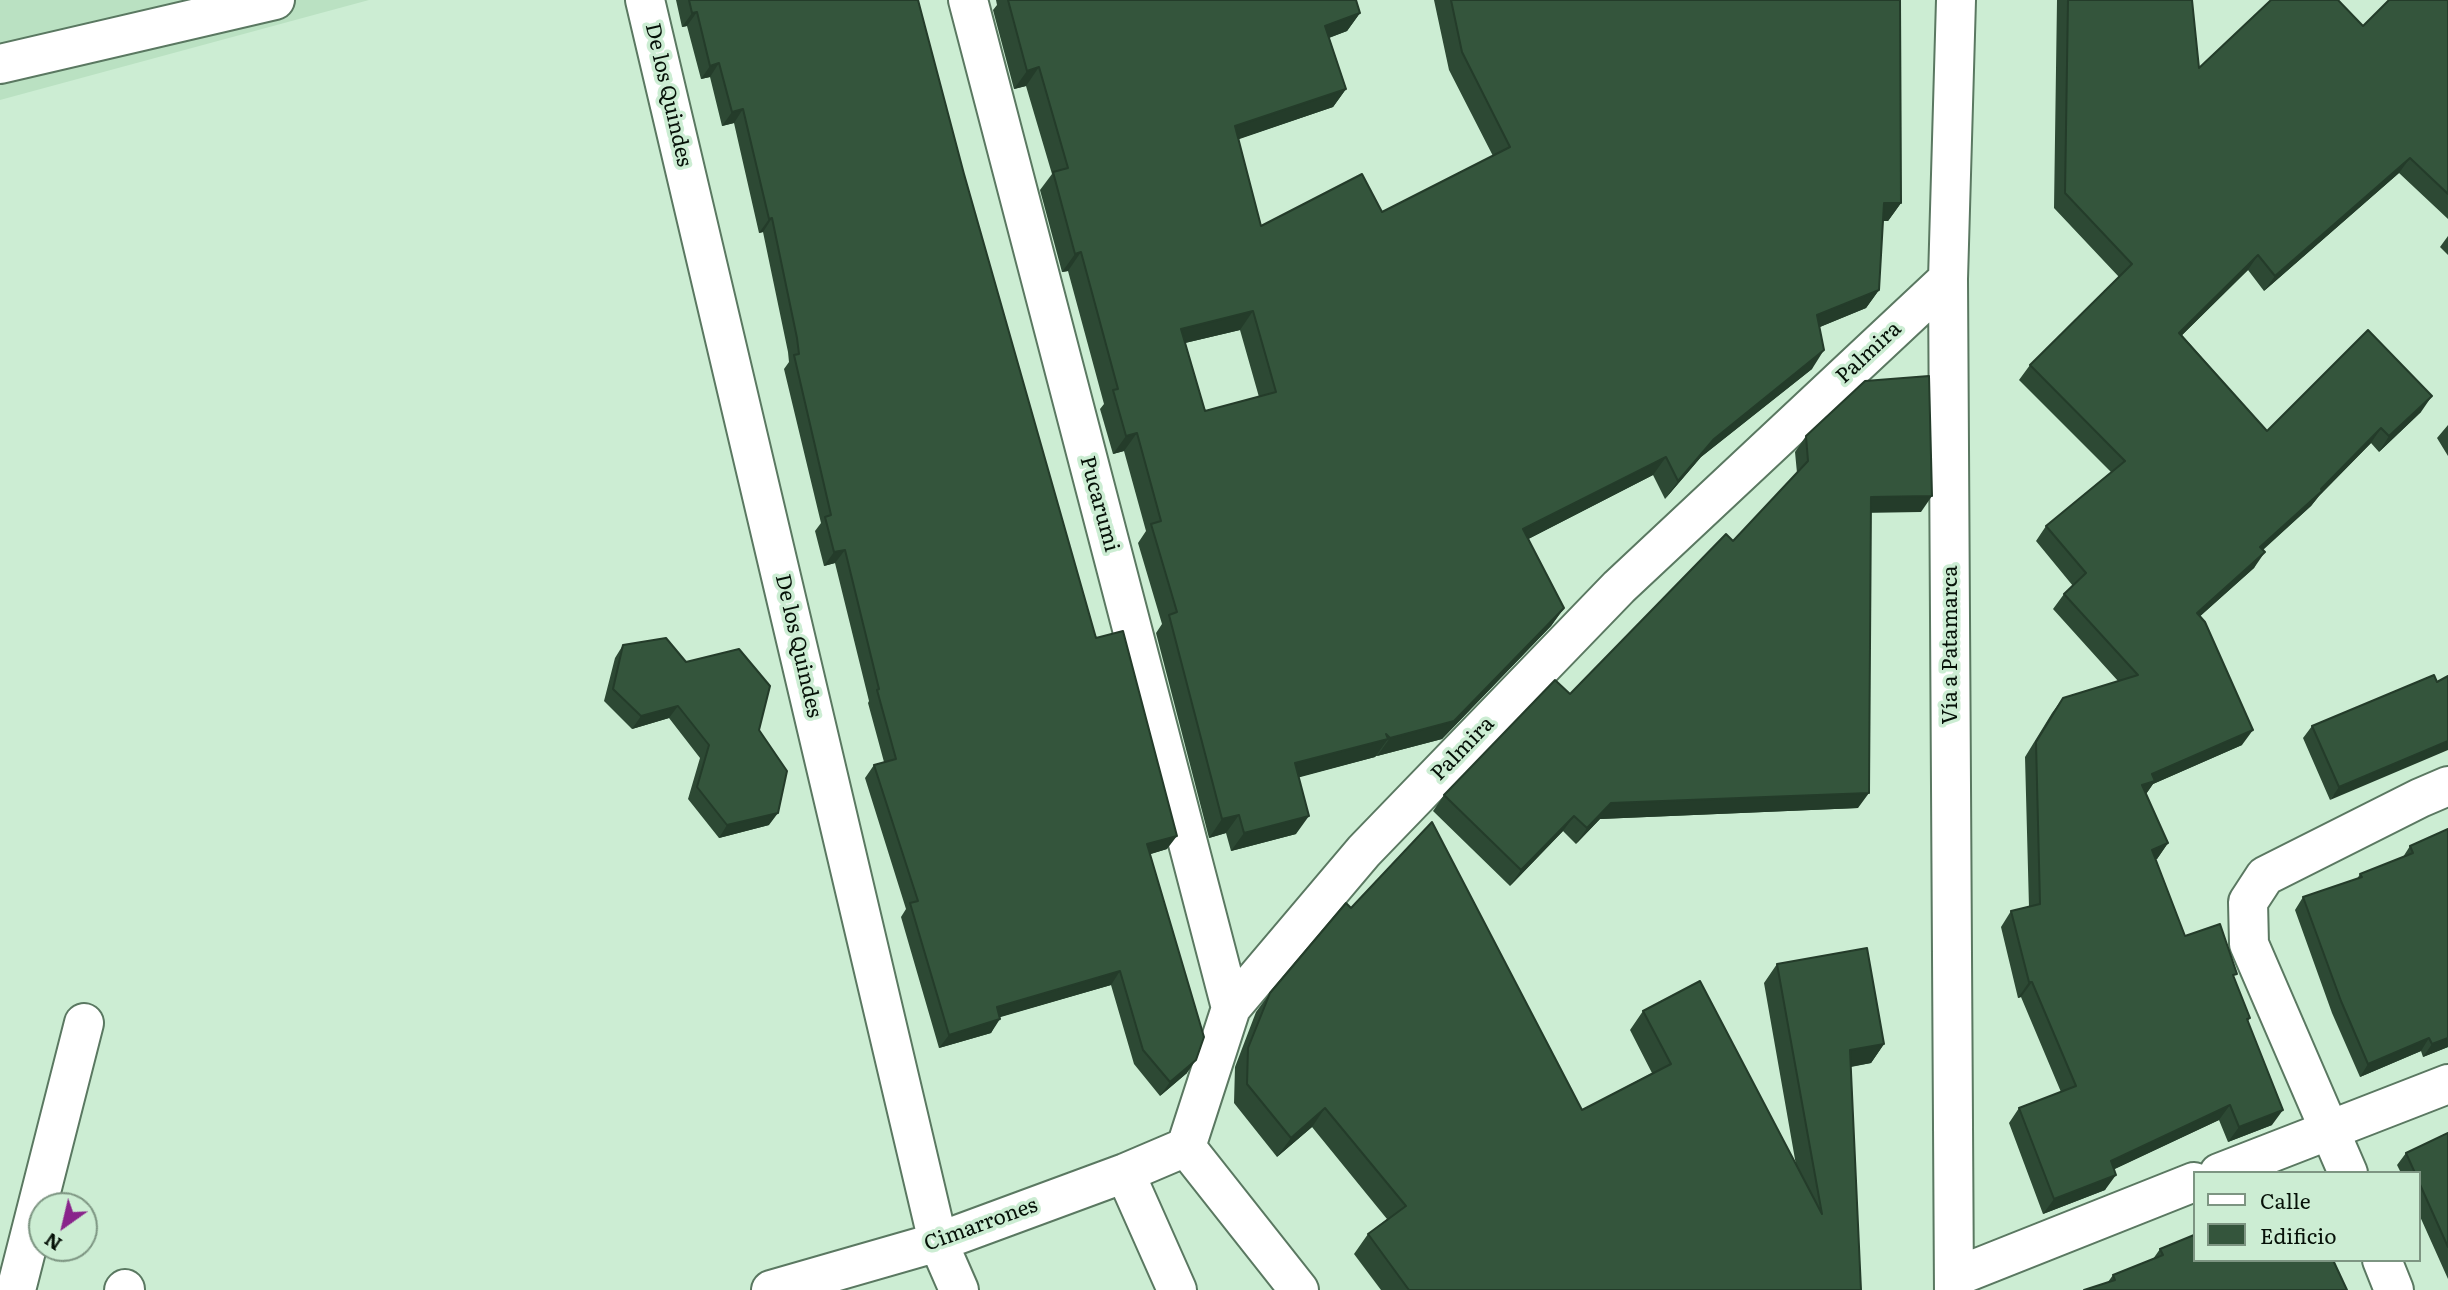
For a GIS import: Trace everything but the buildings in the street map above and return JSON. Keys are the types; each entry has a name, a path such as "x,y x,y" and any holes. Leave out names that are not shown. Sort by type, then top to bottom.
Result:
{"street":[{"path":"0,64 275,0"},
{"name":"De los Quindes","path":"645,0 938,1242 959,1290"},
{"name":"Pucarumi","path":"968,0 1231,1007"},
{"name":"Vía a Patamarca","path":"1954,1283 1948,279 1956,0"},
{"name":"Palmira","path":"1186,1147 1231,1007 1364,851 1619,587 1948,279"},
{"path":"2347,1171 2249,944 2248,901 2265,876 2448,786"},
{"path":"16,1290 84,1023"},
{"path":"2224,1171 2448,1084"},
{"path":"1186,1147 1299,1290"},
{"name":"Cimarrones","path":"771,1290 938,1242 1125,1173 1186,1147"},
{"path":"1125,1173 1177,1290"},
{"path":"1954,1283 2192,1183"},
{"path":"2383,1262 2394,1290"}],"shaded area":[{"path":"0,0 369,0 0,100"}]}
